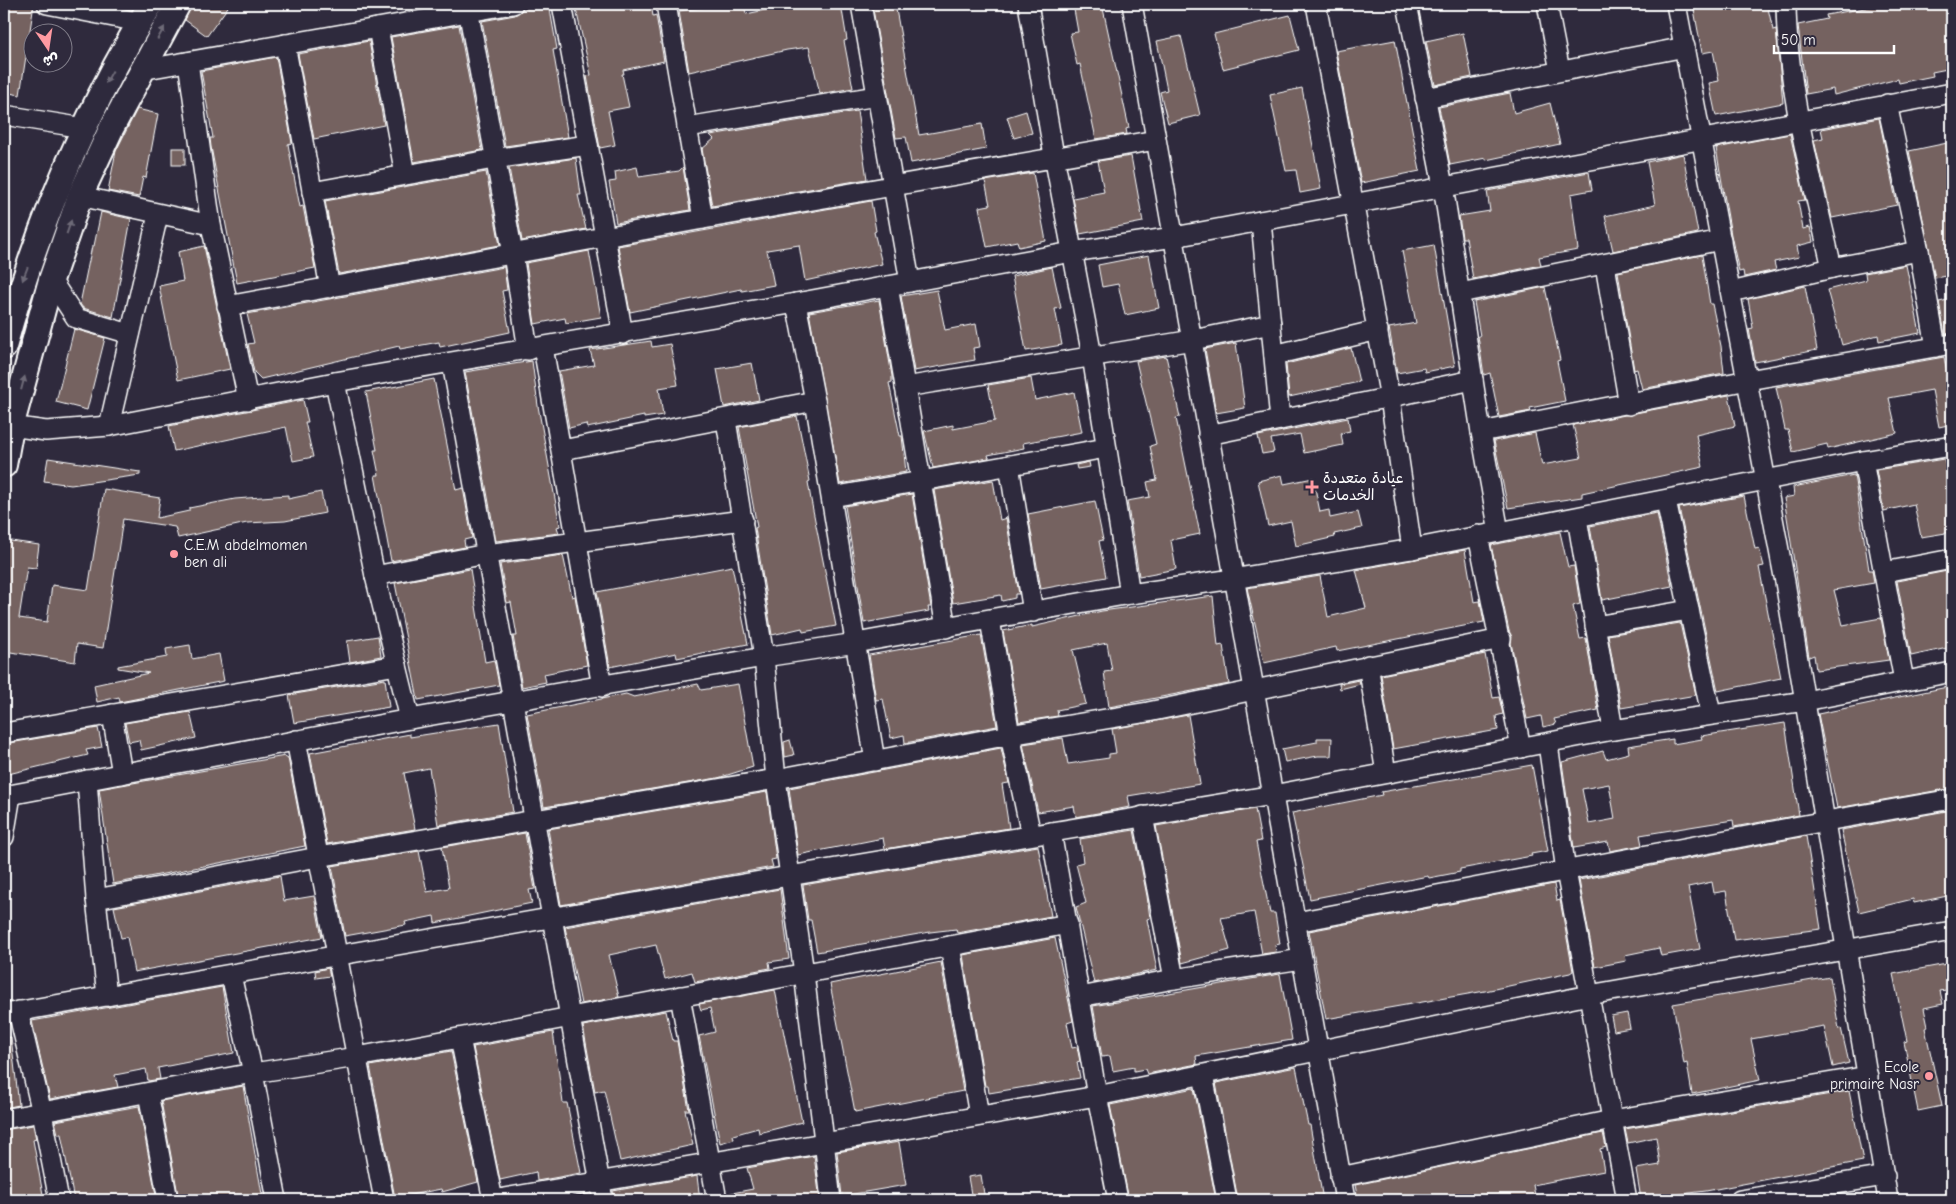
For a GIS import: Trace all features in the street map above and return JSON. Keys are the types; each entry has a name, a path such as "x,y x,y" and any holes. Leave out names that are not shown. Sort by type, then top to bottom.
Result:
{"main road":[{"path":"4,464 8,426 51,280 80,196 141,70 178,4"},
{"path":"4,347 20,287 52,203 102,89 145,13"}],"street":[{"path":"47,4 145,13"},
{"path":"141,70 378,28 468,8 513,4"},
{"path":"562,4 623,334"},
{"path":"666,4 703,219"},
{"path":"862,4 910,282"},
{"path":"1028,4 1054,156 1092,356 1130,594"},
{"path":"1132,4 1193,340 1233,580 1320,1052 1345,1200"},
{"path":"1316,4 1390,398 1412,549"},
{"path":"1406,4 1443,186 1481,432 1499,532"},
{"path":"1547,4 1560,71"},
{"path":"1676,4 1748,380 1805,701 1848,950 1888,1200"},
{"path":"1786,4 1788,43 1801,122 1832,268"},
{"path":"468,8 513,254 562,450 602,687"},
{"path":"378,28 405,175"},
{"path":"285,44 330,288"},
{"path":"1426,98 1685,47"},
{"path":"188,62 211,225 248,400"},
{"path":"8,426 46,431 109,426 335,382 623,334 1072,252 1174,237 1952,93"},
{"path":"687,127 877,96"},
{"path":"1481,432 1629,405 1748,380 1944,346 1919,251 1887,104"},
{"path":"4,115 84,128"},
{"path":"227,306 1054,156 1156,140"},
{"path":"312,192 494,158 588,145"},
{"path":"80,196 158,215 211,225"},
{"path":"109,426 158,215"},
{"path":"1261,221 1280,420"},
{"path":"1460,293 1721,240"},
{"path":"1731,292 1832,268 1919,251"},
{"path":"1605,265 1629,405"},
{"path":"51,280 76,318 130,334"},
{"path":"888,286 946,628"},
{"path":"796,303 832,497 875,761"},
{"path":"905,387 1193,340 1271,324"},
{"path":"1274,355 1378,330"},
{"path":"452,363 603,1200"},
{"path":"1208,435 1473,380"},
{"path":"335,382 375,576 410,719"},
{"path":"562,450 815,402"},
{"path":"726,420 764,657 776,780 804,973 831,1200"},
{"path":"4,837 7,795 410,719 513,703 764,657 946,628 1130,594 1233,580 1412,549 1478,535 1666,501 1863,461 1952,446"},
{"path":"832,497 1106,448"},
{"path":"1863,461 1904,681"},
{"path":"1009,465 1033,612"},
{"path":"1666,501 1711,714"},
{"path":"1577,518 1613,730"},
{"path":"375,576 486,554 743,520"},
{"path":"1478,535 1501,639 1521,748"},
{"path":"1884,572 1952,560"},
{"path":"1595,626 1689,610"},
{"path":"990,620 1010,735 1031,835"},
{"path":"96,899 318,857 776,780 1010,735 1148,712 1501,639"},
{"path":"4,733 396,665"},
{"path":"1368,665 1386,773"},
{"path":"59,1200 42,1113 11,1012 789,876 1273,795 1548,744 1613,730 1805,701 1952,672"},
{"path":"112,714 122,774"},
{"path":"296,740 384,1200"},
{"path":"1548,744 1566,871 1627,1200"},
{"path":"87,780 96,899 107,996"},
{"path":"1296,922 1826,821 1952,799"},
{"path":"1143,816 1174,979"},
{"path":"1050,832 1068,924 1097,1096 1118,1200"},
{"path":"4,1119 253,1073 357,1057 1068,924"},
{"path":"460,1038 493,1200 1097,1096 1589,996 1952,931"},
{"path":"950,946 979,1116"},
{"path":"1080,997 1174,979 1302,959"},
{"path":"231,974 253,1073 277,1200"},
{"path":"680,996 717,1200"},
{"path":"1204,1075 1227,1200"},
{"path":"1340,1177 1612,1120 1868,1076"},
{"path":"148,1093 168,1200"},
{"path":"1740,1200 1885,1176"}],"building":[{"path":"4,4 34,4 31,22 22,22 22,72 24,72 20,95 4,92"},
{"path":"192,4 230,4 207,36 185,20"},
{"path":"549,4 557,49 553,50 568,137 505,146 482,21 515,15 523,9"},
{"path":"651,4 653,16 656,15 664,61 623,70 624,74 622,74 629,107 608,111 615,145 600,148 587,76 591,75 575,5"},
{"path":"707,4 744,4 746,14 794,4 841,4 847,40 844,41 853,88 820,94 809,47 787,50 689,72 679,11 708,7"},
{"path":"872,4 895,4 919,135 982,124 986,149 911,163 906,137 896,138"},
{"path":"1073,4 1102,4 1129,128 1126,129 1127,134 1096,139 1080,64 1077,65 1070,33 1078,32"},
{"path":"1693,4 1767,4 1773,30 1776,29 1783,103 1716,116 1709,83 1719,81 1713,51 1702,53"},
{"path":"1887,4 1952,4 1952,68 1932,72 1933,76 1899,83 1898,79 1834,95 1833,89 1806,94 1798,25 1827,19 1826,15"},
{"path":"1290,15 1299,50 1223,69 1214,34"},
{"path":"459,25 482,150 414,162 391,37"},
{"path":"1463,33 1472,77 1435,85 1426,41"},
{"path":"1181,36 1200,115 1168,123 1160,92 1167,90 1157,41"},
{"path":"1395,40 1420,171 1361,183 1336,51"},
{"path":"369,41 384,125 314,139 298,54"},
{"path":"276,57 292,143 288,144 292,166 300,207 303,206 315,268 237,283 211,147 210,138 213,138 201,71"},
{"path":"1302,88 1321,189 1300,193 1296,170 1286,171 1270,95"},
{"path":"1510,93 1514,113 1550,103 1560,144 1486,160 1486,158 1450,165 1439,107"},
{"path":"137,109 158,114 146,178 143,177 139,197 108,191 116,151"},
{"path":"857,111 867,179 712,206 702,149 714,139 710,135"},
{"path":"1026,111 1032,133 1014,138 1007,117"},
{"path":"1879,118 1897,205 1832,218 1814,140 1823,138 1821,129"},
{"path":"1790,134 1805,200 1798,201 1803,229 1810,227 1813,242 1797,246 1799,257 1774,262 1776,270 1744,277 1743,271 1739,272 1716,148"},
{"path":"1952,142 1952,254 1947,255 1951,275 1935,278 1909,151"},
{"path":"172,148 185,148 185,165 172,165"},
{"path":"1683,154 1698,233 1613,251 1605,216 1655,205 1647,162"},
{"path":"1131,156 1143,222 1080,234 1073,198 1104,192 1098,161"},
{"path":"576,158 581,195 578,195 586,229 522,241 509,168"},
{"path":"637,167 639,177 679,171 683,167 690,210 616,223 609,182 616,181 615,172"},
{"path":"486,172 500,245 339,274 325,201"},
{"path":"1589,172 1592,190 1571,194 1578,250 1539,257 1541,265 1473,279 1466,238 1462,238 1459,216 1490,211 1487,191"},
{"path":"1033,173 1046,241 1019,247 1017,241 987,247 979,207 990,205 985,181"},
{"path":"871,201 876,231 874,232 882,264 805,281 799,245 767,250 774,285 742,291 741,289 630,312 618,246"},
{"path":"101,212 131,219 113,317 83,308 80,304"},
{"path":"1434,245 1455,366 1425,372 1424,368 1397,373 1389,328 1416,323 1402,251"},
{"path":"204,246 230,369 178,380 159,286 183,281 178,252"},
{"path":"589,251 601,317 566,323 565,318 535,324 526,263"},
{"path":"1149,255 1159,308 1125,315 1118,284 1102,287 1098,265"},
{"path":"1702,255 1710,304 1712,304 1721,346 1724,373 1642,389 1637,369 1634,370 1618,272"},
{"path":"1906,265 1920,333 1879,341 1878,335 1842,345 1827,290 1866,280 1865,273"},
{"path":"504,267 507,290 502,291 510,332 440,347 439,342 400,349 399,346 261,379 254,372 248,344 254,343 247,314"},
{"path":"1052,267 1061,308 1055,309 1062,345 1026,351 1012,276"},
{"path":"1805,286 1817,350 1755,362 1749,329 1753,328 1748,299"},
{"path":"1545,287 1560,360 1557,361 1565,401 1530,408 1531,411 1499,417 1490,373 1484,375 1474,302"},
{"path":"937,290 945,330 976,324 980,347 973,348 975,360 914,371 901,296"},
{"path":"1952,299 1952,333 1945,334 1939,302"},
{"path":"879,300 892,376 892,382 889,383 900,436 902,436 906,472 840,484 809,312"},
{"path":"74,329 105,338 87,410 56,402"},
{"path":"651,341 652,347 670,344 678,385 659,388 663,415 644,418 644,416 587,428 586,424 569,428 559,371 594,365 590,350"},
{"path":"1236,343 1245,408 1216,413 1205,349"},
{"path":"1351,348 1359,382 1289,397 1286,364"},
{"path":"1166,356 1180,417 1176,418 1200,534 1171,540 1176,569 1139,576 1127,501 1150,497 1147,482 1157,480 1150,446 1156,444 1136,361"},
{"path":"1944,357 1952,395 1952,424 1939,427 1932,390 1889,398 1897,433 1828,449 1827,444 1793,452 1788,430 1785,430 1776,387"},
{"path":"532,361 538,406 560,526 557,527 559,533 496,541 465,372"},
{"path":"752,363 759,400 724,407 717,369"},
{"path":"1031,378 1035,400 1074,392 1082,432 1023,443 1024,448 988,455 989,458 933,468 924,431 953,425 953,429 995,421 988,385"},
{"path":"434,379 456,490 463,488 472,538 464,540 465,547 391,561 375,475 379,475 374,450 377,450 366,392"},
{"path":"1729,395 1735,426 1696,435 1703,467 1582,493 1582,497 1508,508 1494,441 1535,433 1542,465 1581,458 1573,425"},
{"path":"303,400 308,422 305,422 313,457 293,461 286,427 174,451 169,426"},
{"path":"797,416 810,481 808,482 811,500 836,626 803,632 802,628 772,635 755,528 757,527 739,427"},
{"path":"1348,418 1350,431 1341,433 1343,445 1304,453 1300,434 1271,439 1274,452 1262,454 1258,436"},
{"path":"48,458 140,472 140,475 71,485 44,481"},
{"path":"1944,459 1952,490 1950,495 1952,532 1921,537 1914,504 1884,511 1876,470"},
{"path":"1089,462 1090,467 1077,469 1076,465"},
{"path":"1282,475 1284,484 1313,478 1320,512 1329,510 1330,518 1358,512 1362,528 1334,534 1335,537 1296,546 1291,521 1268,526 1258,481"},
{"path":"1854,475 1869,570 1872,570 1874,583 1834,590 1843,625 1881,618 1889,660 1816,670 1814,655 1809,657 1784,498 1794,496 1793,487"},
{"path":"993,480 1000,520 1006,518 1019,594 1015,594 1015,598 1002,601 1001,595 953,603 934,490"},
{"path":"104,489 160,498 157,518 189,511 189,508 235,499 288,495 288,499 321,492 325,513 285,521 247,523 178,538 175,527 123,519 103,648 77,644 75,662 4,651 4,540 39,545 36,568 27,567 19,618 47,622 52,585 88,590"},
{"path":"912,494 931,607 928,607 929,611 864,623 845,506"},
{"path":"1744,496 1755,549 1759,548 1764,566 1759,567 1781,678 1718,691 1679,508"},
{"path":"1095,501 1103,540 1099,541 1106,577 1041,589 1028,514"},
{"path":"1657,513 1672,586 1602,600 1590,526"},
{"path":"1560,532 1568,567 1574,566 1580,604 1573,606 1580,639 1586,638 1598,710 1554,719 1556,724 1543,727 1541,716 1527,719 1511,643 1512,637 1509,631 1491,545"},
{"path":"1465,550 1474,602 1480,601 1484,622 1337,651 1336,647 1264,663 1247,588 1320,576 1328,617 1366,608 1356,570"},
{"path":"563,555 572,597 575,596 587,665 544,674 546,682 522,687 513,636 517,636 511,602 507,603 500,564"},
{"path":"732,566 748,644 677,658 676,653 610,667 597,592"},
{"path":"470,569 485,662 494,660 499,685 418,700 395,583"},
{"path":"1952,570 1952,647 1911,656 1897,581"},
{"path":"1213,596 1218,646 1223,645 1229,684 1109,707 1104,672 1112,671 1107,643 1073,650 1086,704 1057,710 1058,716 1019,722 1003,631 1032,625 1032,627 1102,611"},
{"path":"1680,623 1696,695 1621,708 1608,635"},
{"path":"981,635 997,726 905,743 904,735 891,738 883,699 876,700 869,655"},
{"path":"378,636 381,656 350,662 347,641"},
{"path":"190,645 192,659 219,654 224,681 120,702 119,697 97,702 94,685 149,673 118,668 118,666 167,657 166,649"},
{"path":"1485,654 1493,698 1499,697 1503,714 1496,716 1498,730 1393,749 1381,675"},
{"path":"385,679 389,707 294,723 289,695"},
{"path":"1359,680 1360,684 1340,689 1339,684"},
{"path":"698,684 701,690 738,684 753,767 718,778 544,807 527,714 626,694 634,697"},
{"path":"1952,686 1952,788 1837,808 1818,714"},
{"path":"190,712 196,738 141,750 139,740 129,742 125,723"},
{"path":"1188,715 1200,784 1128,796 1130,807 1076,817 1074,806 1038,812 1023,744 1063,738 1068,764 1109,758 1109,754 1116,753 1112,729"},
{"path":"499,723 513,812 438,825 429,768 404,773 415,829 327,844 310,753 410,734 410,737"},
{"path":"1785,723 1799,815 1734,827 1733,820 1640,835 1642,845 1610,851 1608,842 1574,848 1562,762 1603,751 1606,759 1629,753 1628,746 1673,739 1673,744 1702,739 1701,736","holes":["1609,784 1615,819 1589,824 1582,789"]},
{"path":"98,728 102,747 86,750 88,755 4,775 4,744"},
{"path":"1317,738 1332,738 1331,756 1318,756 1285,762 1282,749 1317,742"},
{"path":"790,740 794,755 785,757 784,742"},
{"path":"1001,748 1009,783 1002,784 1009,828 885,849 883,838 798,855 789,788"},
{"path":"285,756 288,758 305,846 113,884 99,789"},
{"path":"1532,765 1548,851 1531,854 1532,856 1460,869 1460,872 1429,878 1428,876 1310,899 1292,813 1382,795 1381,792"},
{"path":"767,792 776,859 771,860 773,867 561,905 548,829"},
{"path":"1255,809 1261,841 1256,842 1270,913 1275,913 1280,944 1275,945 1276,952 1262,954 1254,912 1221,918 1230,950 1182,963 1156,826"},
{"path":"1952,810 1952,895 1914,903 1913,899 1859,912 1841,830"},
{"path":"1134,830 1147,896 1150,918 1147,919 1157,970 1094,983 1076,907 1086,903 1076,864 1083,862 1080,839"},
{"path":"525,833 535,889 529,890 532,903 435,923 434,916 405,922 406,925 345,936 332,866 419,851 427,892 449,888 442,847"},
{"path":"1806,836 1821,929 1734,940 1726,891 1714,893 1712,882 1688,887 1700,949 1661,956 1659,948 1625,955 1626,961 1595,967 1579,880"},
{"path":"1038,846 1051,916 957,933 956,929 930,932 817,952 811,920 808,920 803,885"},
{"path":"280,876 284,901 314,896 322,937 134,972 127,937 121,938 114,907"},
{"path":"1554,884 1557,901 1560,900 1573,971 1570,973 1485,991 1326,1019 1309,931"},
{"path":"780,889 789,959 769,962 770,968 695,982 692,972 665,979 656,945 609,955 619,997 581,1004 565,927"},
{"path":"1055,938 1073,1021 1067,1023 1072,1048 1077,1047 1080,1061 1077,1062 1080,1078 989,1093 988,1086 985,1086 963,955"},
{"path":"941,962 963,1091 855,1112 830,984"},
{"path":"1952,963 1952,989 1940,991 1943,1004 1924,1008 1928,1027 1925,1028 1942,1106 1918,1111 1904,1042 1907,1041 1893,974"},
{"path":"328,968 330,976 316,978 315,971"},
{"path":"1280,974 1292,1040 1196,1056 1197,1064 1147,1074 1145,1069 1134,1071 1134,1067 1113,1071 1110,1056 1102,1057 1093,1006"},
{"path":"1830,977 1839,1029 1841,1028 1849,1063 1833,1067 1824,1026 1751,1039 1760,1080 1692,1094 1687,1063 1684,1064 1673,1004"},
{"path":"222,987 234,1053 158,1068 160,1079 148,1081 146,1069 115,1075 118,1087 50,1099 32,1021"},
{"path":"775,990 802,1122 759,1133 758,1128 733,1135 734,1139 720,1143 699,1036 715,1032 710,1008 701,1010 699,1004"},
{"path":"666,1011 673,1041 677,1041 689,1110 685,1110 693,1145 620,1161 604,1090 595,1092 583,1026"},
{"path":"1627,1013 1630,1028 1614,1031 1611,1016"},
{"path":"553,1032 563,1103 567,1103 581,1173 537,1181 536,1172 500,1180 473,1047"},
{"path":"11,1037 19,1105 4,1108 4,1038"},
{"path":"451,1051 478,1182 442,1192 441,1189 395,1198 370,1066"},
{"path":"1296,1067 1308,1125 1310,1125 1323,1200 1238,1200 1216,1083"},
{"path":"243,1086 263,1200 179,1200 161,1101"},
{"path":"1194,1088 1216,1200 1129,1200 1110,1105"},
{"path":"1849,1091 1863,1161 1706,1191 1641,1199 1636,1169 1660,1165 1656,1137 1628,1143 1625,1129"},
{"path":"139,1106 157,1200 74,1200 61,1134 58,1134 55,1121"},
{"path":"33,1125 36,1139 33,1140 44,1200 4,1200 4,1130"},
{"path":"1603,1133 1606,1147 1600,1149 1604,1171 1533,1185 1536,1200 1358,1200 1355,1185"},
{"path":"899,1142 906,1185 842,1196 837,1152"},
{"path":"814,1156 820,1200 728,1200 727,1194 753,1189 747,1168"},
{"path":"981,1175 985,1200 972,1200 968,1177"},
{"path":"697,1176 700,1200 614,1200 613,1191"},
{"path":"585,1196 586,1200 558,1200"}],"place":[{"name":"عيادة متعددة الخدمات","path":"1312,487"},
{"name":"C.E.M abdelmomen ben ali","path":"174,554"},
{"name":"Ecole primaire Nasr","path":"1929,1076"}]}
